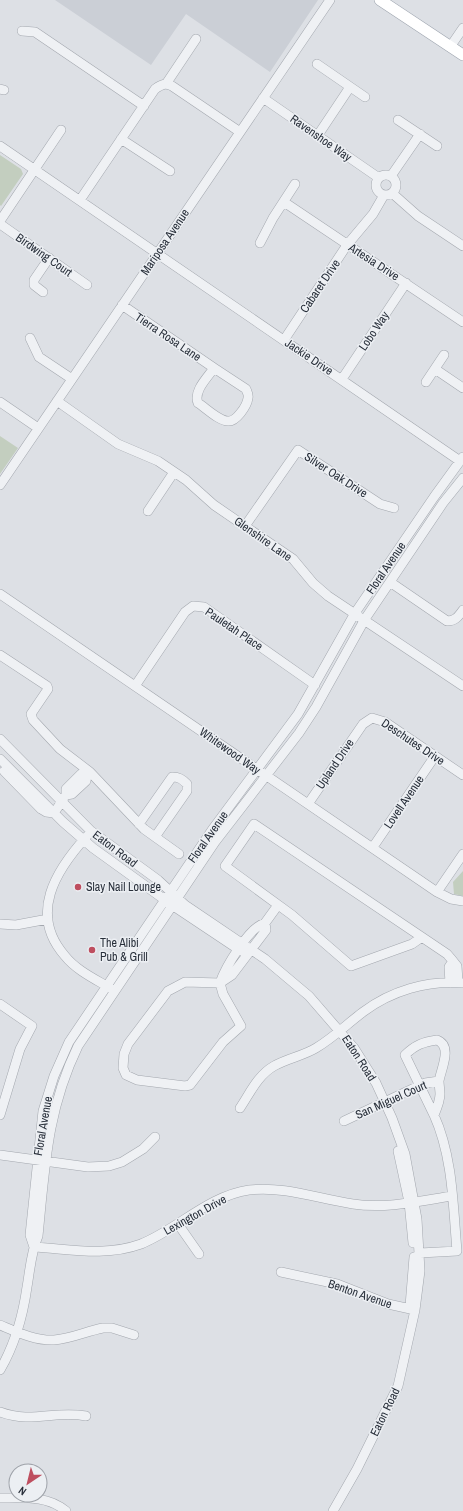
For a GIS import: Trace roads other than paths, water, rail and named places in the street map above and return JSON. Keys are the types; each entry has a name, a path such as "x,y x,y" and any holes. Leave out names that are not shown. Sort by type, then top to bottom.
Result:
{"main road":[{"path":"380,0 463,55"}],"street":[{"name":"Mariposa Avenue","path":"0,485 330,0"},
{"path":"450,47 463,28"},
{"path":"22,31 35,32 144,106"},
{"path":"80,200 155,89 166,84 196,39"},
{"path":"317,64 365,96"},
{"path":"166,84 240,132"},
{"path":"318,135 350,87"},
{"name":"Ravenshoe Way","path":"263,98 379,178"},
{"path":"398,120 437,146"},
{"path":"0,221 61,130"},
{"path":"391,176 420,134"},
{"path":"121,139 170,171"},
{"name":"Jackie Drive","path":"0,146 284,340 462,459"},
{"path":"391,176 384,175 379,178 376,186 378,192 388,194 463,246"},
{"path":"388,194 396,186 391,176"},
{"path":"260,243 273,218 295,184"},
{"name":"Cabaret Drive","path":"284,340 347,245 388,194"},
{"name":"Artesia Drive","path":"284,202 463,322"},
{"name":"Birdwing Court","path":"0,224 87,285"},
{"path":"43,292 34,285 34,280 49,258"},
{"name":"Lobo Way","path":"342,379 406,284"},
{"name":"Tierra Rosa Lane","path":"122,305 246,389 248,394 247,403 235,419 231,421 223,420 198,403 197,398 199,390 214,368"},
{"path":"30,338 39,357 72,379"},
{"path":"426,382 444,356"},
{"path":"435,368 463,388"},
{"name":"Glenshire Lane","path":"58,401 118,444 158,461 186,480 214,505 293,559 320,590 463,686"},
{"path":"0,402 38,428"},
{"name":"Silver Oak Drive","path":"245,526 298,450 380,504 394,508"},
{"name":"Floral Avenue","path":"0,1370 15,1332 27,1290 34,1247 30,1235 42,1160 52,1116 63,1080 84,1036 114,991 216,825 256,769 288,729 315,685 355,613 462,459"},
{"path":"148,512 174,472"},
{"name":"Floral Avenue","path":"42,1160 43,1111 54,1076 69,1042 106,986 308,720 365,619 443,503 463,478"},
{"path":"390,582 447,621 452,621 457,618 463,610"},
{"name":"Whitewood Way","path":"0,594 437,892 451,899 463,901"},
{"name":"Pauletah Place","path":"135,686 185,612 193,606 204,607 315,685"},
{"path":"0,655 47,686 48,690 32,714 33,720 60,749 139,824 179,854"},
{"name":"Deschutes Drive","path":"363,724 372,718 379,718 463,775"},
{"name":"Upland Drive","path":"308,804 363,724"},
{"name":"Eaton Road","path":"0,739 64,798 91,831 158,880 171,899"},
{"name":"Lovell Avenue","path":"373,847 435,756"},
{"name":"Eaton Road","path":"0,759 83,840 296,983 324,1010 361,1067 382,1103 405,1154 420,1253 420,1270 398,1386 357,1469 333,1511"},
{"name":"Eaton Road","path":"0,767 46,812 54,813"},
{"path":"54,813 64,798 72,794 86,781 88,774"},
{"path":"139,824 172,778 178,777 182,779 187,784 187,791 155,837"},
{"path":"240,1108 266,1071 315,1048 363,1012 396,992 419,985 457,983 457,966 447,954 422,937 254,824 225,866 278,905 351,966 412,944 422,937"},
{"path":"91,831 63,865 52,886 48,900 48,919 52,935 64,956 114,991"},
{"path":"437,892 463,854"},
{"path":"220,983 185,982 168,991 128,1044 124,1054 123,1068 126,1075 137,1080 185,1086 190,1085 223,1042 241,1026 223,994 220,983 225,970 266,930 265,923 278,905"},
{"path":"0,924 16,925 48,919"},
{"path":"0,1004 32,1026 20,1049 0,1116"},
{"path":"420,1253 457,1251 445,1144 434,1115 405,1055 412,1047 421,1042 437,1040 442,1042 445,1047 442,1073 439,1082 440,1094 434,1115"},
{"name":"San Miguel Court","path":"344,1121 419,1086 430,1082 439,1082"},
{"path":"0,1155 88,1167 109,1166 122,1162 143,1149 155,1137"},
{"name":"Lexington Drive","path":"34,1247 88,1252 119,1250 142,1243 178,1224 213,1202 247,1191 281,1189 367,1205 412,1202 452,1196"},
{"path":"326,1511 363,1445 392,1385 413,1310 415,1254 412,1202"},
{"path":"178,1224 198,1254"},
{"name":"Benton Avenue","path":"281,1272 337,1284 388,1304 413,1310"},
{"path":"0,1326 15,1332 55,1340 103,1328 112,1328 134,1335"},
{"path":"0,1412 24,1419 64,1414 86,1416"},
{"path":"0,1498 42,1499 55,1503 66,1511"}],"place":[{"name":"Slay Nail Lounge","path":"78,887"},
{"name":"The Alibi Pub & Grill","path":"92,950"}]}
